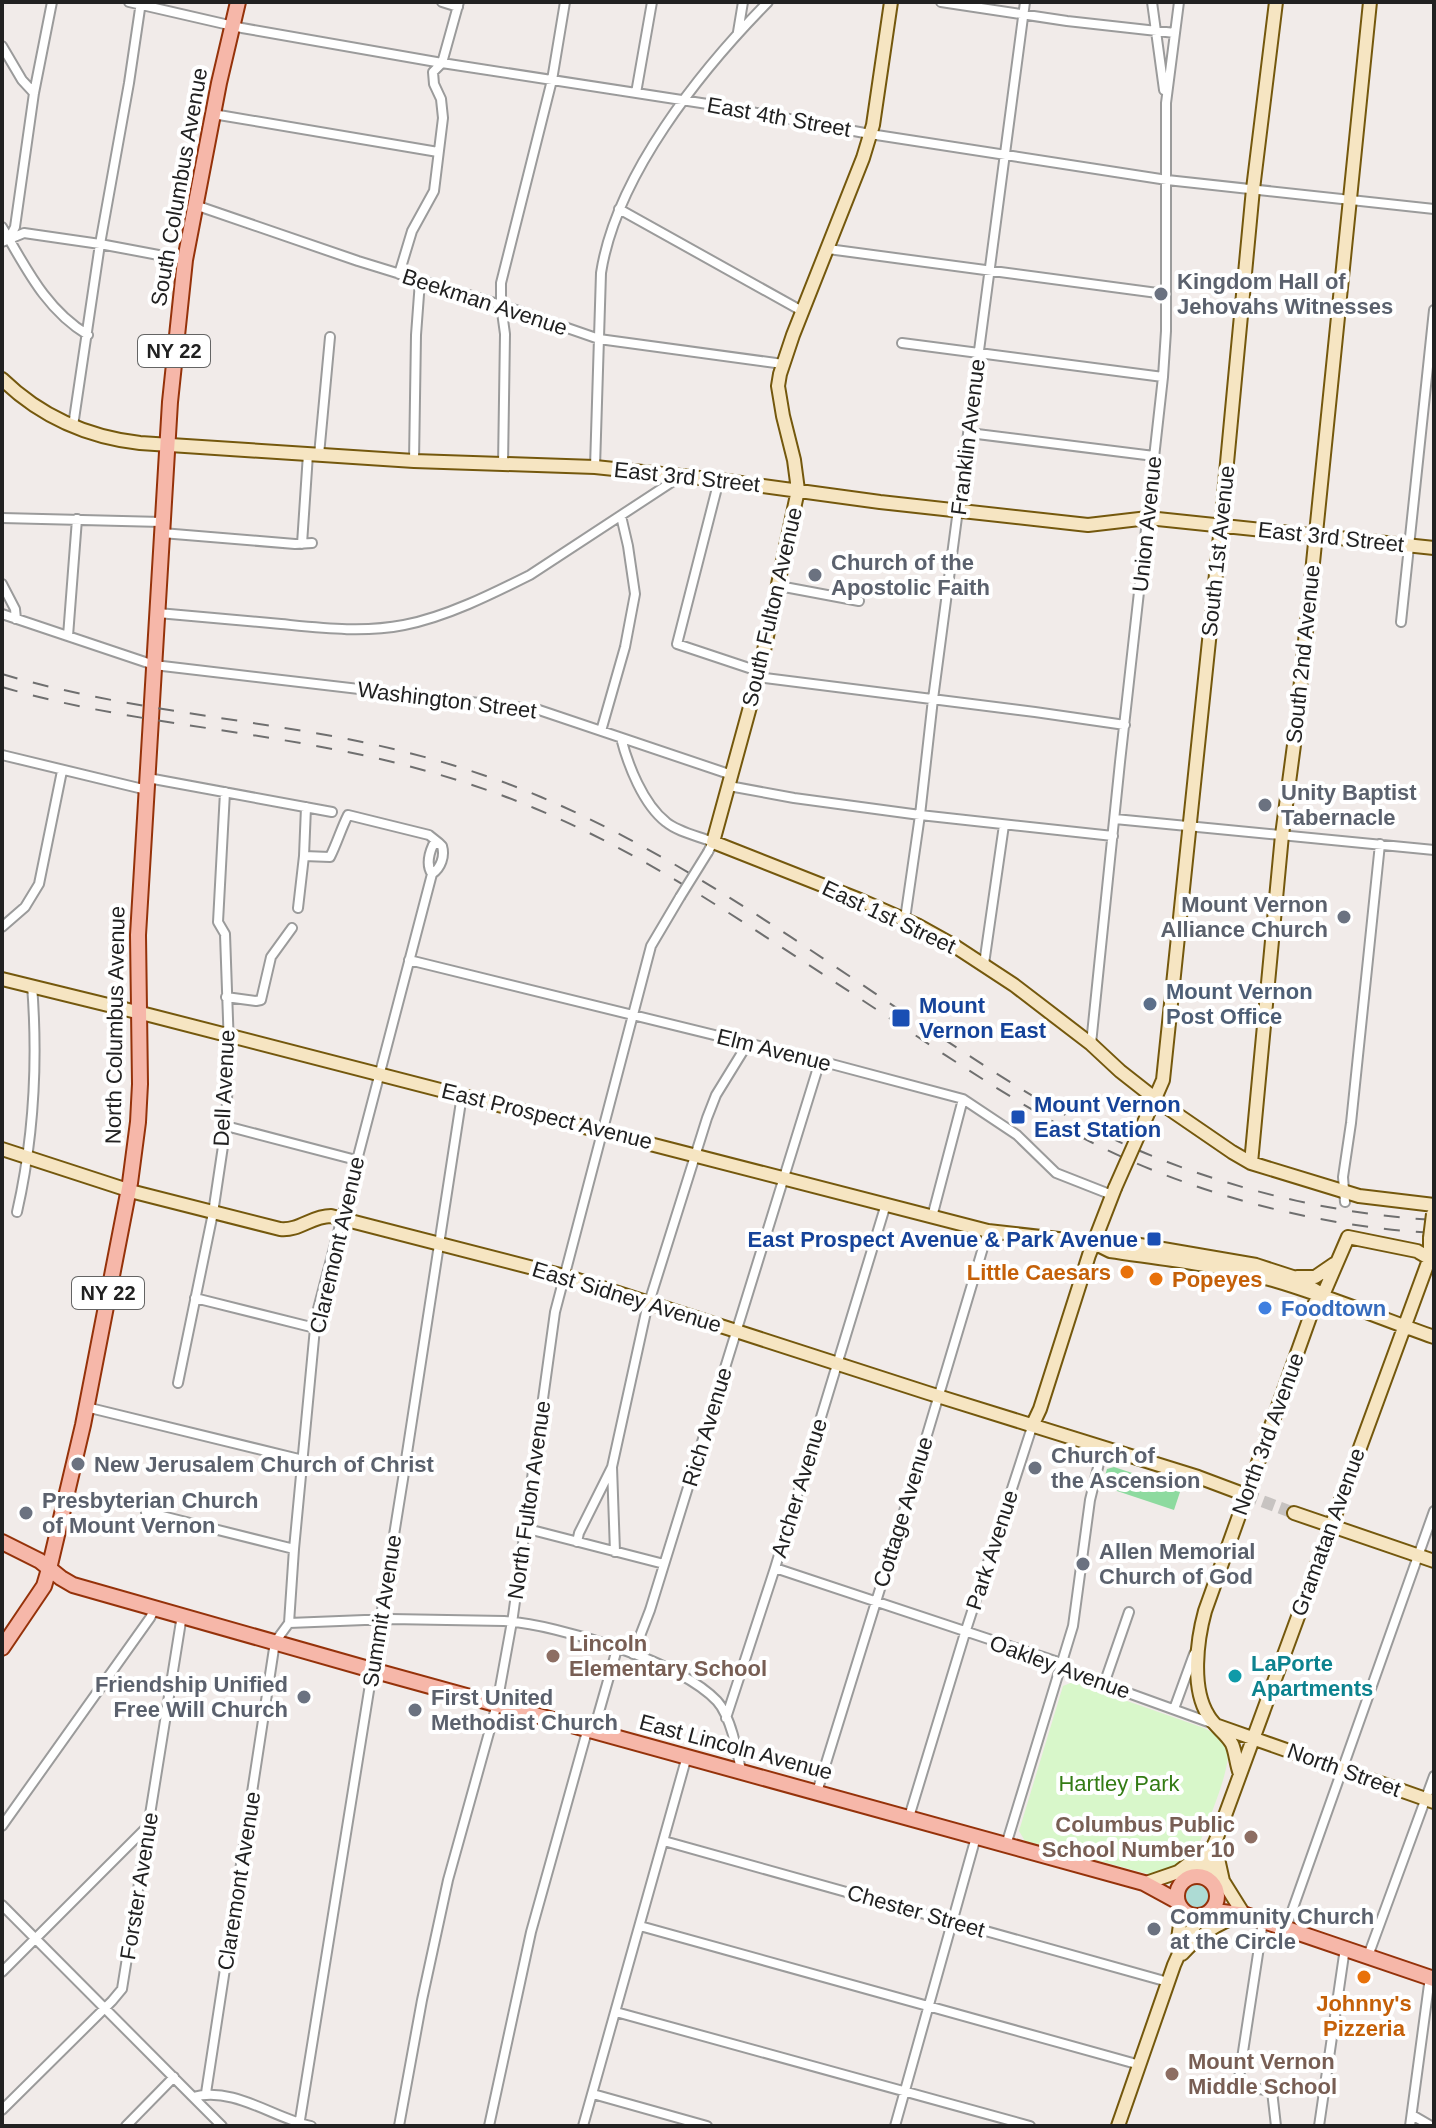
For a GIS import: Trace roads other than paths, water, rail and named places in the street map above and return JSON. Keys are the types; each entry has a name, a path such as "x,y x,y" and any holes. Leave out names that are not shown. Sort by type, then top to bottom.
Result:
{"main road":[{"name":"South Columbus Avenue","path":"151,716 171,390 185,260 238,2"},
{"name":"North Columbus Avenue","path":"3,1646 44,1586 49,1569 86,1407 128,1190 139,1105 137,957 151,716"},
{"name":"East Lincoln Avenue","path":"2,1542 40,1561 73,1585 1146,1883 1167,1884 1187,1879"},
{"path":"1244,1914 1215,1911 1190,1915 1180,1905 1178,1890 1187,1879 1208,1879 1224,1901 1244,1914 1432,1978"},
{"name":"East Lincoln Avenue","path":"1146,1883 1180,1905"},
{"path":"1203,1915 1214,1908 1216,1890"}],"street":[{"path":"6,240 15,227 18,212 34,93 52,2"},
{"name":"East 4th Street","path":"129,2 232,26 442,63 684,100 870,134 1167,180 1434,209"},
{"path":"399,274 412,231 434,191 443,118 433,72 442,63 458,5 442,2"},
{"path":"503,465 505,334 501,283 552,80 565,2"},
{"path":"636,93 652,2"},
{"path":"738,33 743,2"},
{"path":"595,467 601,273 605,248 619,209 658,137 684,100 738,33 768,2"},
{"name":"South Fulton Avenue","path":"688,884 710,847 730,780 759,674 798,490 778,386 783,364 863,158 870,134 891,2"},
{"path":"941,2 1175,33"},
{"name":"Franklin Avenue","path":"905,919 1025,2"},
{"path":"1152,2 1166,103"},
{"name":"Union Avenue","path":"1091,1044 1163,377 1166,103 1179,2"},
{"name":"South 1st Avenue","path":"1132,1150 1163,1080 1253,189 1276,2"},
{"name":"South 2nd Avenue","path":"1251,1163 1282,835 1296,730 1370,2"},
{"path":"73,426 140,3"},
{"path":"2,46 22,80 34,93"},
{"path":"213,114 438,152"},
{"name":"Beekman Avenue","path":"195,205 599,339 783,364"},
{"path":"619,209 802,311"},
{"path":"2,227 6,240 51,306 88,335"},
{"path":"6,240 24,233 185,260"},
{"path":"828,249 1165,294"},
{"path":"414,461 420,281"},
{"path":"1401,622 1434,310"},
{"path":"302,544 330,337"},
{"path":"902,343 1163,377"},
{"name":"East 3rd Street","path":"2,379 32,404 73,426 117,440 167,446 414,461 595,467 1088,525 1148,518 1434,548"},
{"path":"969,433 1154,456"},
{"path":"158,613 330,628 369,629 404,625 446,612 530,575 681,476"},
{"path":"719,480 677,644 752,669 765,678 1125,725"},
{"path":"601,731 625,647 635,594 621,516"},
{"path":"2,518 77,519 312,543"},
{"path":"68,636 77,519"},
{"path":"2,584 15,609 16,619"},
{"path":"779,586 859,601"},
{"name":"Washington Street","path":"2,614 154,665 539,710 730,780 794,798 1113,836"},
{"name":"East 1st Street","path":"621,738 626,759 638,783 655,812 668,824 710,847 905,919 953,945 984,964 1091,1044 1152,1104 1232,1152 1251,1163 1345,1198 1359,1196 1433,1210"},
{"path":"2,755 62,771 225,792 332,812"},
{"path":"2,927 25,907 39,884 62,771"},
{"name":"Dell Avenue","path":"178,1383 213,1213 226,1126 229,1036 225,934 218,922 225,792"},
{"path":"298,908 306,807"},
{"path":"304,856 330,857 348,815 429,835 439,843"},
{"path":"1115,819 1434,850"},
{"path":"984,964 1004,825"},
{"name":"Claremont Avenue","path":"206,2093 275,1642 289,1623 315,1328 432,874 443,856 439,843 433,845 429,855 432,874"},
{"path":"1345,1198 1343,1177 1380,844"},
{"name":"North Fulton Avenue","path":"399,2126 448,1880 497,1704 555,1312 651,946 688,884"},
{"path":"226,997 261,1000 271,957 292,928"},
{"name":"Elm Avenue","path":"409,960 963,1099 1017,1135 1056,1173 1114,1191"},
{"name":"East Prospect Avenue","path":"2,979 697,1154 988,1231 1094,1243 1128,1243 1211,1262 1323,1295 1434,1337"},
{"path":"17,1212 34,1103 32,985"},
{"path":"577,1542 612,1467 649,1302 716,1095 748,1043"},
{"name":"Rich Avenue","path":"633,1654 650,1610 820,1061"},
{"name":"Summit Avenue","path":"299,2125 462,1095"},
{"path":"932,1217 963,1099"},
{"path":"226,1126 356,1160"},
{"name":"East Sidney Avenue","path":"2,1149 128,1190 280,1229 291,1230 321,1216 342,1218 565,1276 1198,1477 1246,1495"},
{"name":"Park Avenue","path":"909,1817 1033,1424 1094,1243 1132,1150"},
{"name":"Archer Avenue","path":"726,1718 886,1204"},
{"name":"Gramatan Avenue","path":"1187,1879 1206,1862 1215,1843 1330,1526 1432,1259 1430,1238 1433,1210"},
{"path":"1105,1214 1112,1232 1128,1243"},
{"name":"Cottage Avenue","path":"817,1792 988,1231"},
{"name":"North 3rd Avenue","path":"1174,1709 1198,1644 1205,1611 1315,1303 1323,1295 1348,1233 1417,1251 1432,1259"},
{"name":"East Prospect Avenue","path":"1094,1243 1110,1251 1256,1265 1293,1277 1323,1295"},
{"path":"1293,1277 1315,1277 1337,1262"},
{"path":"195,1298 315,1328"},
{"path":"86,1407 303,1460"},
{"path":"1006,1845 1073,1626 1090,1500 1103,1447"},
{"path":"612,1467 615,1552"},
{"path":"1286,1928 1434,1511"},
{"path":"146,1512 294,1549"},
{"path":"1294,1513 1434,1561"},
{"path":"524,1528 664,1564"},
{"name":"Oakley Avenue","path":"775,1568 1053,1660 1070,1672 1254,1738"},
{"path":"2,1826 155,1608"},
{"path":"1104,1684 1129,1612"},
{"name":"Forster Avenue","path":"2,2110 122,1989 182,1615"},
{"path":"289,1623 380,1619 511,1621 592,1640 633,1654 694,1682 719,1703 738,1752 741,1771"},
{"name":"North 3rd Avenue","path":"1198,1644 1200,1699 1209,1718 1233,1746 1240,1774"},
{"path":"489,2126 531,1932 586,1735 597,1719 617,1649"},
{"name":"North Street","path":"1254,1738 1430,1801"},
{"path":"583,2126 687,1756"},
{"path":"1368,1956 1430,1801 1434,1776"},
{"path":"2,1972 148,1827"},
{"path":"895,2126 976,1837"},
{"name":"Chester Street","path":"664,1841 1168,1982"},
{"path":"1146,1883 1178,1872 1215,1843 1223,1881 1244,1914 1206,1930 1176,1962"},
{"name":"Gramatan Avenue","path":"1215,1843 1212,1875 1216,1890"},
{"path":"2,1905 222,2126"},
{"path":"1176,1962 1180,1905"},
{"path":"1118,2126 1176,1962 1186,1938 1203,1915"},
{"path":"1263,1921 1239,2078 1240,2086 1272,2091 1276,2126"},
{"path":"640,1926 1140,2065"},
{"path":"1319,2126 1345,1948"},
{"path":"1410,2126 1432,1978"},
{"path":"616,2012 1030,2126"},
{"path":"126,2126 174,2077"},
{"path":"193,2097 206,2093 248,2103 299,2125 311,2126"},
{"path":"593,2094 707,2126"},
{"path":"1412,2115 1432,2125"}],"water":[{"path":"1197,1881 1208,1885 1212,1896 1208,1907 1197,1911 1186,1907 1182,1896 1186,1885"}],"tunnel":[{"path":"1246,1495 1294,1513"}],"railway":[{"path":"2,674 125,702 359,741 490,777 593,821 695,876 995,1072 1096,1131 1177,1165 1260,1192 1347,1210 1434,1220"},
{"path":"2,687 125,715 358,754 434,773 509,798 566,822 686,886 1014,1099 1129,1160 1170,1177 1257,1205 1346,1224 1434,1233"}],"place":[{"name":"Kingdom Hall of Jehovahs Witnesses","path":"1161,294"},
{"name":"Church of the Apostolic Faith","path":"815,575"},
{"name":"Unity Baptist Tabernacle","path":"1265,805"},
{"name":"Mount Vernon Alliance Church","path":"1344,917"},
{"name":"Mount Vernon Post Office","path":"1150,1004"},
{"name":"Mount Vernon East","path":"901,1018"},
{"name":"Mount Vernon East Station","path":"1018,1117"},
{"name":"East Prospect Avenue & Park Avenue","path":"1154,1239"},
{"name":"Little Caesars","path":"1127,1272"},
{"name":"Popeyes","path":"1156,1279"},
{"name":"Foodtown","path":"1265,1308"},
{"name":"New Jerusalem Church of Christ","path":"78,1464"},
{"name":"Church of the Ascension","path":"1035,1468"},
{"name":"Presbyterian Church of Mount Vernon","path":"26,1513"},
{"name":"Allen Memorial Church of God","path":"1083,1564"},
{"name":"Lincoln Elementary School","path":"553,1656"},
{"name":"LaPorte Apartments","path":"1235,1676"},
{"name":"Friendship Unified Free Will Church","path":"304,1697"},
{"name":"First United Methodist Church","path":"415,1710"},
{"name":"Columbus Public School Number 10","path":"1251,1837"},
{"name":"Community Church at the Circle","path":"1154,1929"},
{"name":"Johnny's Pizzeria","path":"1364,1977"},
{"name":"Mount Vernon Middle School","path":"1172,2074"}],"park label":[{"name":"Hartley Park","path":"1119,1783"}]}
